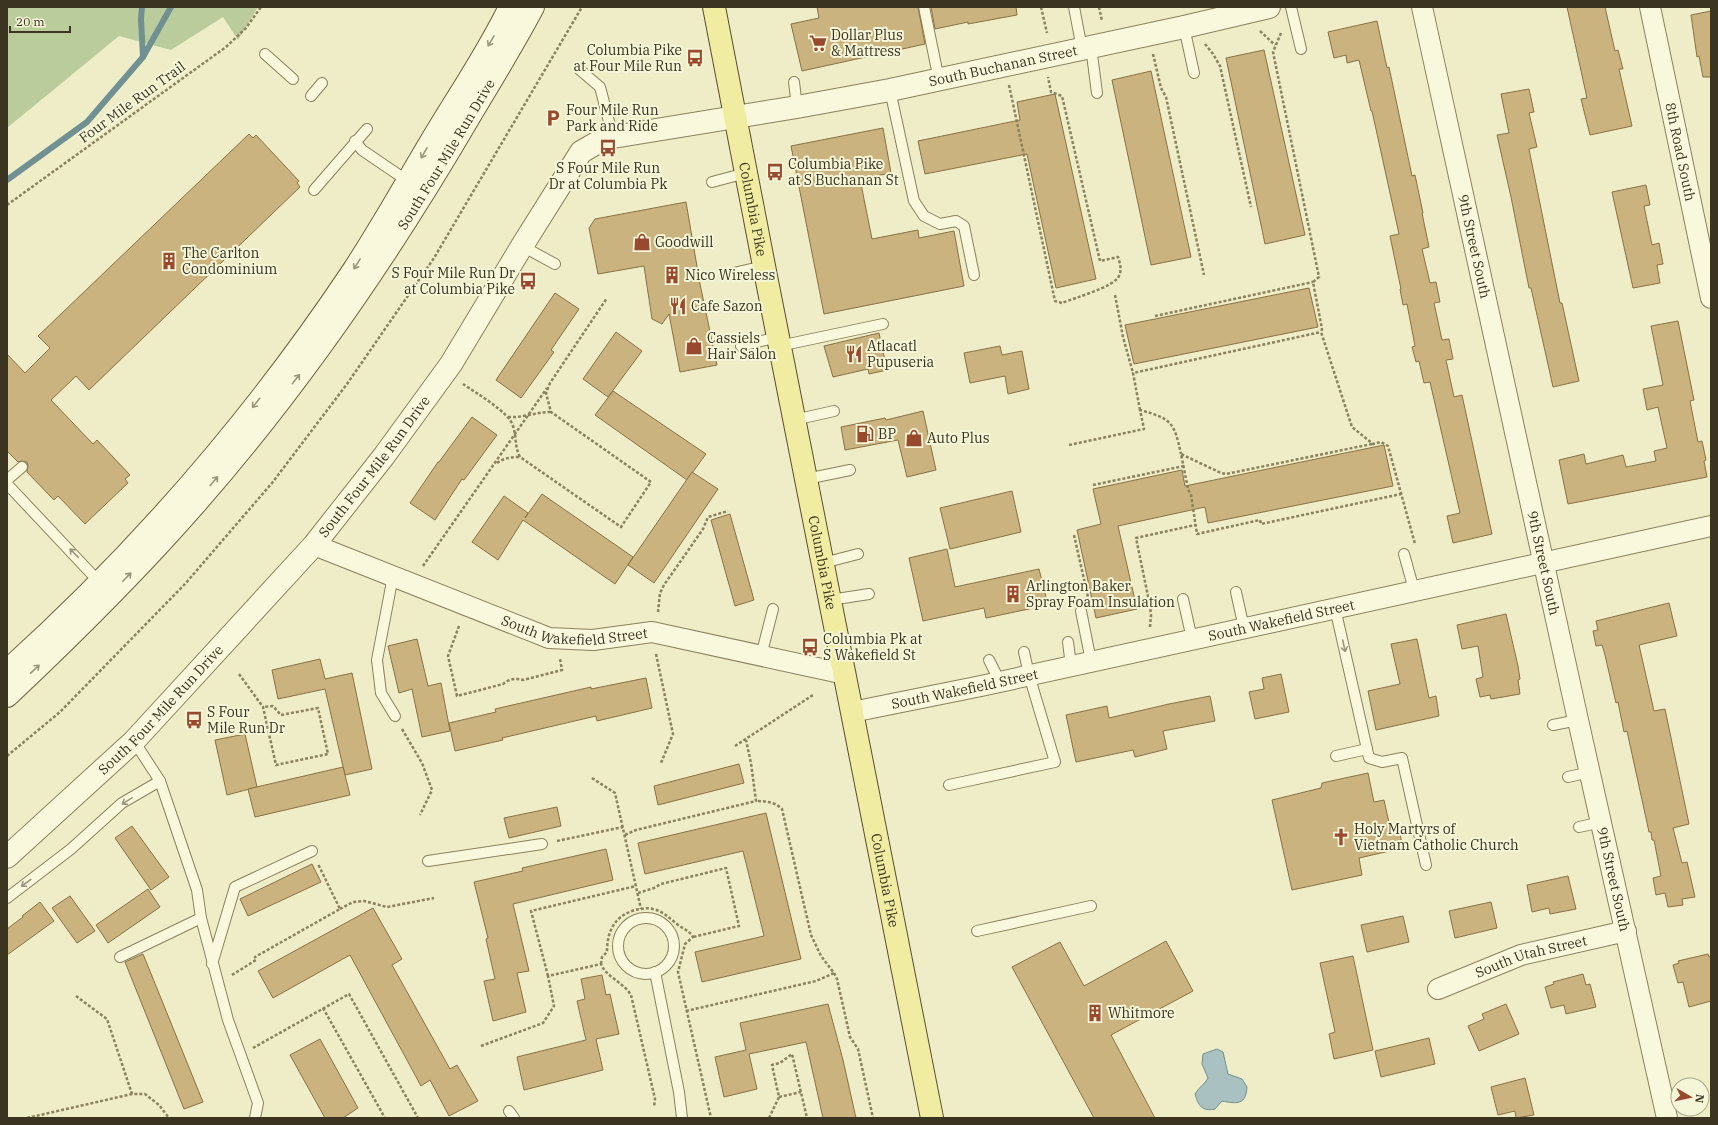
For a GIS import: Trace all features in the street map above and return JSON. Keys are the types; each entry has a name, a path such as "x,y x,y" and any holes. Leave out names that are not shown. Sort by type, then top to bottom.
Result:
{"main road":[{"name":"Columbia Pike","path":"714,7 778,342 932,1118"}],"street":[{"name":"South Four Mile Run Drive","path":"416,187 510,7"},
{"name":"South Four Mile Run Drive","path":"7,696 64,642 151,529 246,417 298,349 353,270 416,187 533,7"},
{"name":"South Buchanan Street","path":"735,116 797,107 939,80 1269,7"},
{"name":"9th Street South","path":"1422,7 1578,720 1667,1118"},
{"name":"8th Road South","path":"1650,7 1711,298"},
{"name":"South Four Mile Run Drive","path":"7,857 134,741 314,545 384,456 452,364 522,246 581,152 600,141 613,137 735,116"},
{"name":"South Wakefield Street","path":"852,712 1000,682 1544,561 1711,526"},
{"name":"South Wakefield Street","path":"314,545 549,638 593,640 652,632 845,674"},
{"name":"South Four Mile Run Drive","path":"7,671 105,588"},
{"name":"South Utah Street","path":"1438,989 1521,955 1626,931"}],"lane":[{"path":"924,7 939,80"},
{"path":"1074,7 1087,48 1097,93"},
{"path":"1291,7 1301,50"},
{"path":"1184,27 1194,73"},
{"path":"265,54 293,79"},
{"path":"580,70 600,87 613,137"},
{"path":"794,82 797,107"},
{"path":"311,96 322,83"},
{"path":"890,90 914,201 924,216 940,224 956,221 964,226 974,275"},
{"path":"314,190 367,129"},
{"path":"355,141 362,150 416,187"},
{"path":"712,182 746,173"},
{"path":"522,246 555,264"},
{"path":"729,274 764,266"},
{"path":"741,346 778,342 883,324"},
{"path":"794,420 834,411"},
{"path":"7,480 22,467"},
{"path":"806,479 850,470"},
{"path":"7,484 105,588"},
{"path":"823,563 858,554"},
{"path":"1404,554 1414,590"},
{"path":"393,576 377,660 381,692 395,716"},
{"path":"1236,592 1244,628"},
{"path":"830,600 869,594"},
{"path":"1183,598 1192,639"},
{"path":"1335,608 1369,758 1382,762 1402,758 1426,865"},
{"path":"761,656 773,609"},
{"path":"1080,611 1091,661"},
{"path":"1068,642 1071,666"},
{"path":"949,785 1055,762 1029,675 1024,652"},
{"path":"989,660 1000,682"},
{"path":"1553,725 1578,720"},
{"path":"134,741 160,781 198,890 201,918 212,964 228,1020 258,1103 255,1118"},
{"path":"1336,756 1367,749"},
{"path":"1568,777 1590,772"},
{"path":"7,898 70,850 122,802 160,781"},
{"path":"1579,827 1602,822"},
{"path":"428,861 542,844"},
{"path":"212,964 235,887 312,851"},
{"path":"977,931 1091,906"},
{"path":"120,957 201,918"},
{"path":"646,918 659,922 670,931 674,940 672,959 666,966 655,972 649,974 632,970 620,957 618,948 619,939 628,924 636,920 646,918"},
{"path":"655,972 679,1092 682,1118"}],"path":[{"name":"Four Mile Run Trail","path":"7,205 226,48 246,28 261,7"},
{"path":"7,756 60,712 185,584 272,483 346,384 434,258 582,7"},
{"path":"1041,7 1047,33"},
{"path":"1099,7 1102,21"},
{"path":"1258,30 1275,45"},
{"path":"1155,316 1313,282 1319,277 1273,52 1281,32"},
{"path":"1203,43 1213,54 1220,66 1252,207"},
{"path":"1153,53 1161,88 1166,97 1204,275"},
{"path":"1009,85 1055,301 1062,303 1112,284 1119,277 1121,267 1118,257 1100,261 1062,96 1050,92 1048,76"},
{"path":"1313,282 1322,329 1321,332 1352,427 1373,444"},
{"path":"1069,445 1144,429 1115,295"},
{"path":"422,568 529,415 607,298"},
{"path":"1133,373 1321,332"},
{"path":"461,382 508,417 513,426 516,448 521,457 621,527 651,482 550,412 519,418 508,417"},
{"path":"550,383 546,393 550,412"},
{"path":"1140,410 1168,420 1173,426 1184,466 1188,489 1191,495 1197,534 1260,520 1261,524 1402,494"},
{"path":"1181,454 1226,474 1381,442 1388,446 1416,546"},
{"path":"495,464 502,460 521,457"},
{"path":"1093,485 1184,466"},
{"path":"658,612 660,593 664,585 703,529 708,517 728,511"},
{"path":"1150,627 1150,606 1136,538 1195,525"},
{"path":"1074,534 1089,602"},
{"path":"459,626 448,656 457,696 503,684 509,680 517,678 523,680 562,670 559,658"},
{"path":"656,653 673,734 661,762"},
{"path":"239,674 263,707 276,765 328,754 318,708 282,715 274,706 263,707"},
{"path":"735,746 813,695"},
{"path":"395,716 422,763 432,790 420,815"},
{"path":"746,740 751,763 756,801"},
{"path":"592,778 615,793 641,909"},
{"path":"625,835 636,830 756,801 764,801 778,805 782,809 811,935 821,956 837,979 850,1037 858,1049 873,1118"},
{"path":"542,844 623,827"},
{"path":"312,851 340,909"},
{"path":"638,893 661,884 726,868 739,926 693,937"},
{"path":"481,1046 543,1023 554,1006 548,976 530,911 636,886"},
{"path":"217,981 233,974 256,960 255,957 353,902 364,901 387,907 434,898"},
{"path":"548,976 601,964 603,970 627,989 631,995 655,1099 654,1107"},
{"path":"686,1011 816,981 834,973"},
{"path":"240,1055 349,994 418,1118"},
{"path":"76,996 107,1019 132,1094"},
{"path":"323,1008 385,1118"},
{"path":"769,1118 779,1097 772,1065 780,1063 792,1054 807,1118"},
{"path":"779,1097 801,1092"},
{"path":"27,1118 132,1094 145,1094 159,1105 169,1118"}],"green space":[{"path":"7,7 258,7 238,40 223,17 171,50 119,36 7,128"}],"water":[{"path":"1217,1049 1223,1052 1228,1074 1242,1079 1247,1087 1245,1097 1240,1102 1232,1103 1222,1101 1215,1109 1211,1110 1201,1107 1195,1094 1208,1078 1202,1064 1203,1054"}],"building":[{"path":"817,7 918,7 925,44 802,71 791,24 819,18"},
{"path":"931,7 1016,7 1017,15 968,24 968,22 935,29"},
{"path":"1567,7 1605,7 1615,51 1618,50 1623,69 1619,69 1632,126 1590,135 1581,99 1587,98"},
{"path":"1711,11 1711,77 1703,77 1699,56 1697,57 1691,15"},
{"path":"1377,21 1387,68 1389,67 1412,176 1415,175 1423,213 1429,247 1422,249 1430,283 1436,282 1440,302 1434,303 1442,340 1449,339 1453,359 1446,360 1454,397 1462,395 1492,534 1453,543 1447,516 1460,513 1430,382 1424,383 1419,361 1416,362 1412,347 1415,346 1407,304 1403,305 1390,236 1399,234 1372,111 1359,60 1347,63 1346,55 1334,58 1328,32"},
{"path":"1264,50 1305,235 1265,244 1226,58"},
{"path":"1151,71 1191,257 1151,265 1112,80"},
{"path":"1529,89 1534,112 1529,113 1537,147 1529,149 1560,303 1562,303 1579,381 1553,387 1531,288 1529,288 1497,135 1509,133 1501,94"},
{"path":"1055,94 1096,279 1056,288 1027,154 925,174 918,141 1020,120 1017,102"},
{"path":"883,128 891,173 860,179 872,239 918,230 919,238 954,231 964,286 824,314 791,146"},
{"name":"The Carlton Condominium","path":"249,134 253,138 256,135 299,181 297,183 300,187 89,390 76,376 51,400 93,444 97,440 130,475 125,479 128,483 85,524 58,496 54,500 27,472 27,462 18,462 7,451 7,354 25,373 50,348 38,336"},
{"path":"1646,185 1650,205 1644,206 1652,245 1659,243 1663,264 1657,265 1660,283 1633,288 1612,192"},
{"path":"686,202 700,284 717,365 680,372 669,314 662,324 652,319 644,266 598,274 589,228 595,219"},
{"path":"1309,288 1318,327 1134,364 1125,325"},
{"path":"555,293 579,309 551,350 554,352 521,398 496,380"},
{"path":"1678,321 1694,400 1690,401 1698,442 1702,441 1706,460 1704,461 1707,477 1568,504 1559,460 1584,454 1586,464 1623,455 1626,467 1656,461 1654,451 1667,448 1658,407 1647,410 1643,389 1663,385 1651,326"},
{"path":"616,332 642,351 608,397 583,379"},
{"name":"Atlacatl Pupuseria","path":"879,333 887,370 869,374 868,369 833,377 824,346"},
{"path":"1000,346 1002,355 1022,351 1029,389 1008,394 1005,376 970,383 964,353"},
{"path":"613,391 706,454 687,480 595,415"},
{"path":"923,411 936,470 907,477 898,440 845,450 841,427 885,418 886,420"},
{"path":"472,417 497,435 464,480 462,479 435,520 410,503 438,462"},
{"path":"1384,445 1393,486 1208,523 1205,507 1118,526 1137,609 1096,618 1077,530 1101,524 1093,489 1182,470 1185,486"},
{"path":"692,472 718,489 654,583 628,565"},
{"path":"1012,491 1021,532 950,549 940,508"},
{"path":"542,494 633,557 615,584 523,520 498,560 472,542 504,496 528,513 525,518"},
{"path":"730,514 754,600 735,606 711,520"},
{"path":"947,549 955,587 1039,569 1048,605 986,618 984,608 923,621 909,558"},
{"path":"1669,603 1677,636 1639,645 1654,711 1665,709 1689,824 1673,828 1682,863 1687,862 1695,897 1682,899 1683,905 1668,907 1665,893 1656,895 1653,878 1661,876 1654,840 1652,840 1651,832 1649,832 1627,731 1624,732 1618,702 1616,703 1605,655 1602,645 1596,646 1593,631 1598,630 1596,621"},
{"path":"1506,614 1518,666 1520,694 1491,699 1490,695 1480,697 1476,679 1483,677 1478,646 1462,649 1457,625"},
{"path":"417,639 428,686 441,683 450,731 422,737 412,689 399,693 388,646"},
{"path":"1417,639 1429,698 1436,696 1439,716 1376,730 1368,691 1400,684 1391,644"},
{"path":"320,659 325,679 352,673 372,769 345,775 325,689 278,699 272,670"},
{"path":"1281,674 1289,712 1255,719 1249,692 1264,689 1262,678"},
{"path":"646,678 652,708 597,721 596,716 502,738 503,740 455,751 449,723 496,712 495,709 591,687 591,689"},
{"path":"1210,696 1215,721 1163,731 1167,749 1135,757 1133,750 1076,762 1066,715 1107,706 1109,718"},
{"path":"245,734 257,787 227,795 215,740"},
{"path":"739,764 744,783 658,805 654,786"},
{"path":"343,767 350,795 255,817 248,789"},
{"name":"Holy Martyrs of Vietnam Catholic Church","path":"1368,773 1374,802 1384,800 1390,827 1398,825 1403,848 1359,858 1362,875 1292,890 1272,800 1321,788 1322,783"},
{"path":"557,807 561,826 509,838 504,818"},
{"path":"766,813 801,959 702,982 695,952 764,936 743,851 645,874 638,843"},
{"path":"132,826 169,877 151,890 115,838"},
{"path":"606,849 613,880 513,904 529,971 517,973 526,1012 493,1021 484,981 495,979 486,939 488,938 474,882 523,871 522,868"},
{"path":"312,864 321,882 248,916 240,899"},
{"path":"1568,876 1576,909 1550,914 1549,908 1532,912 1527,885"},
{"path":"148,889 160,907 108,943 96,925"},
{"path":"70,896 95,931 77,943 52,908"},
{"path":"40,902 54,921 7,955 7,929"},
{"path":"1491,902 1497,928 1455,938 1449,911"},
{"path":"373,908 402,959 392,965 450,1069 457,1065 478,1101 449,1116 430,1080 421,1086 350,955 273,998 258,971"},
{"path":"1403,916 1409,942 1367,952 1361,925"},
{"name":"Whitmore","path":"1166,941 1193,991 1111,1035 1155,1118 1094,1118 1012,967 1060,942 1084,986"},
{"path":"143,954 203,1102 184,1109 125,962"},
{"path":"1708,954 1709,957 1711,956 1711,1001 1689,1007 1683,982 1678,983 1673,965 1679,963 1678,961"},
{"path":"1353,956 1373,1050 1334,1059 1329,1034 1335,1032 1320,963"},
{"path":"1583,974 1586,985 1590,984 1596,1007 1566,1014 1564,1005 1551,1008 1545,987 1554,984 1553,982"},
{"path":"602,975 606,995 610,994 619,1034 596,1039 603,1070 524,1090 517,1057 586,1040 577,1001 585,999 581,979"},
{"path":"828,1004 843,1060 856,1118 823,1118 806,1042 749,1054 757,1089 724,1097 715,1057 746,1050 740,1023"},
{"path":"1506,1004 1519,1034 1479,1051 1468,1026 1484,1019 1482,1014"},
{"path":"1429,1038 1435,1064 1381,1077 1375,1051"},
{"path":"320,1039 358,1108 343,1118 325,1118 290,1055"},
{"path":"1525,1078 1534,1115 1516,1118 1515,1111 1498,1115 1491,1087"}],"waterway":[{"path":"142,7 141,19 143,57"},
{"path":"7,180 87,122 143,57 171,7"}],"place":[{"name":"Dollar Plus & Mattress","path":"818,43"},
{"name":"Columbia Pike at Four Mile Run","path":"695,58"},
{"name":"Four Mile Run Park and Ride","path":"553,118"},
{"name":"S Four Mile Run Dr at Columbia Pk","path":"608,148"},
{"name":"Columbia Pike at S Buchanan St","path":"775,172"},
{"name":"Goodwill","path":"642,242"},
{"name":"The Carlton Condominium","path":"169,261"},
{"name":"Nico Wireless","path":"672,275"},
{"name":"S Four Mile Run Dr at Columbia Pike","path":"528,281"},
{"name":"Cafe Sazon","path":"678,306"},
{"name":"Cassiels Hair Salon","path":"694,346"},
{"name":"Atlacatl Pupuseria","path":"854,354"},
{"name":"BP","path":"865,434"},
{"name":"Auto Plus","path":"914,438"},
{"name":"Arlington Baker Spray Foam Insulation","path":"1013,594"},
{"name":"Columbia Pk at S Wakefield St","path":"810,647"},
{"name":"S Four Mile Run Dr","path":"194,720"},
{"name":"Holy Martyrs of Vietnam Catholic Church","path":"1341,837"},
{"name":"Whitmore","path":"1095,1013"}]}
